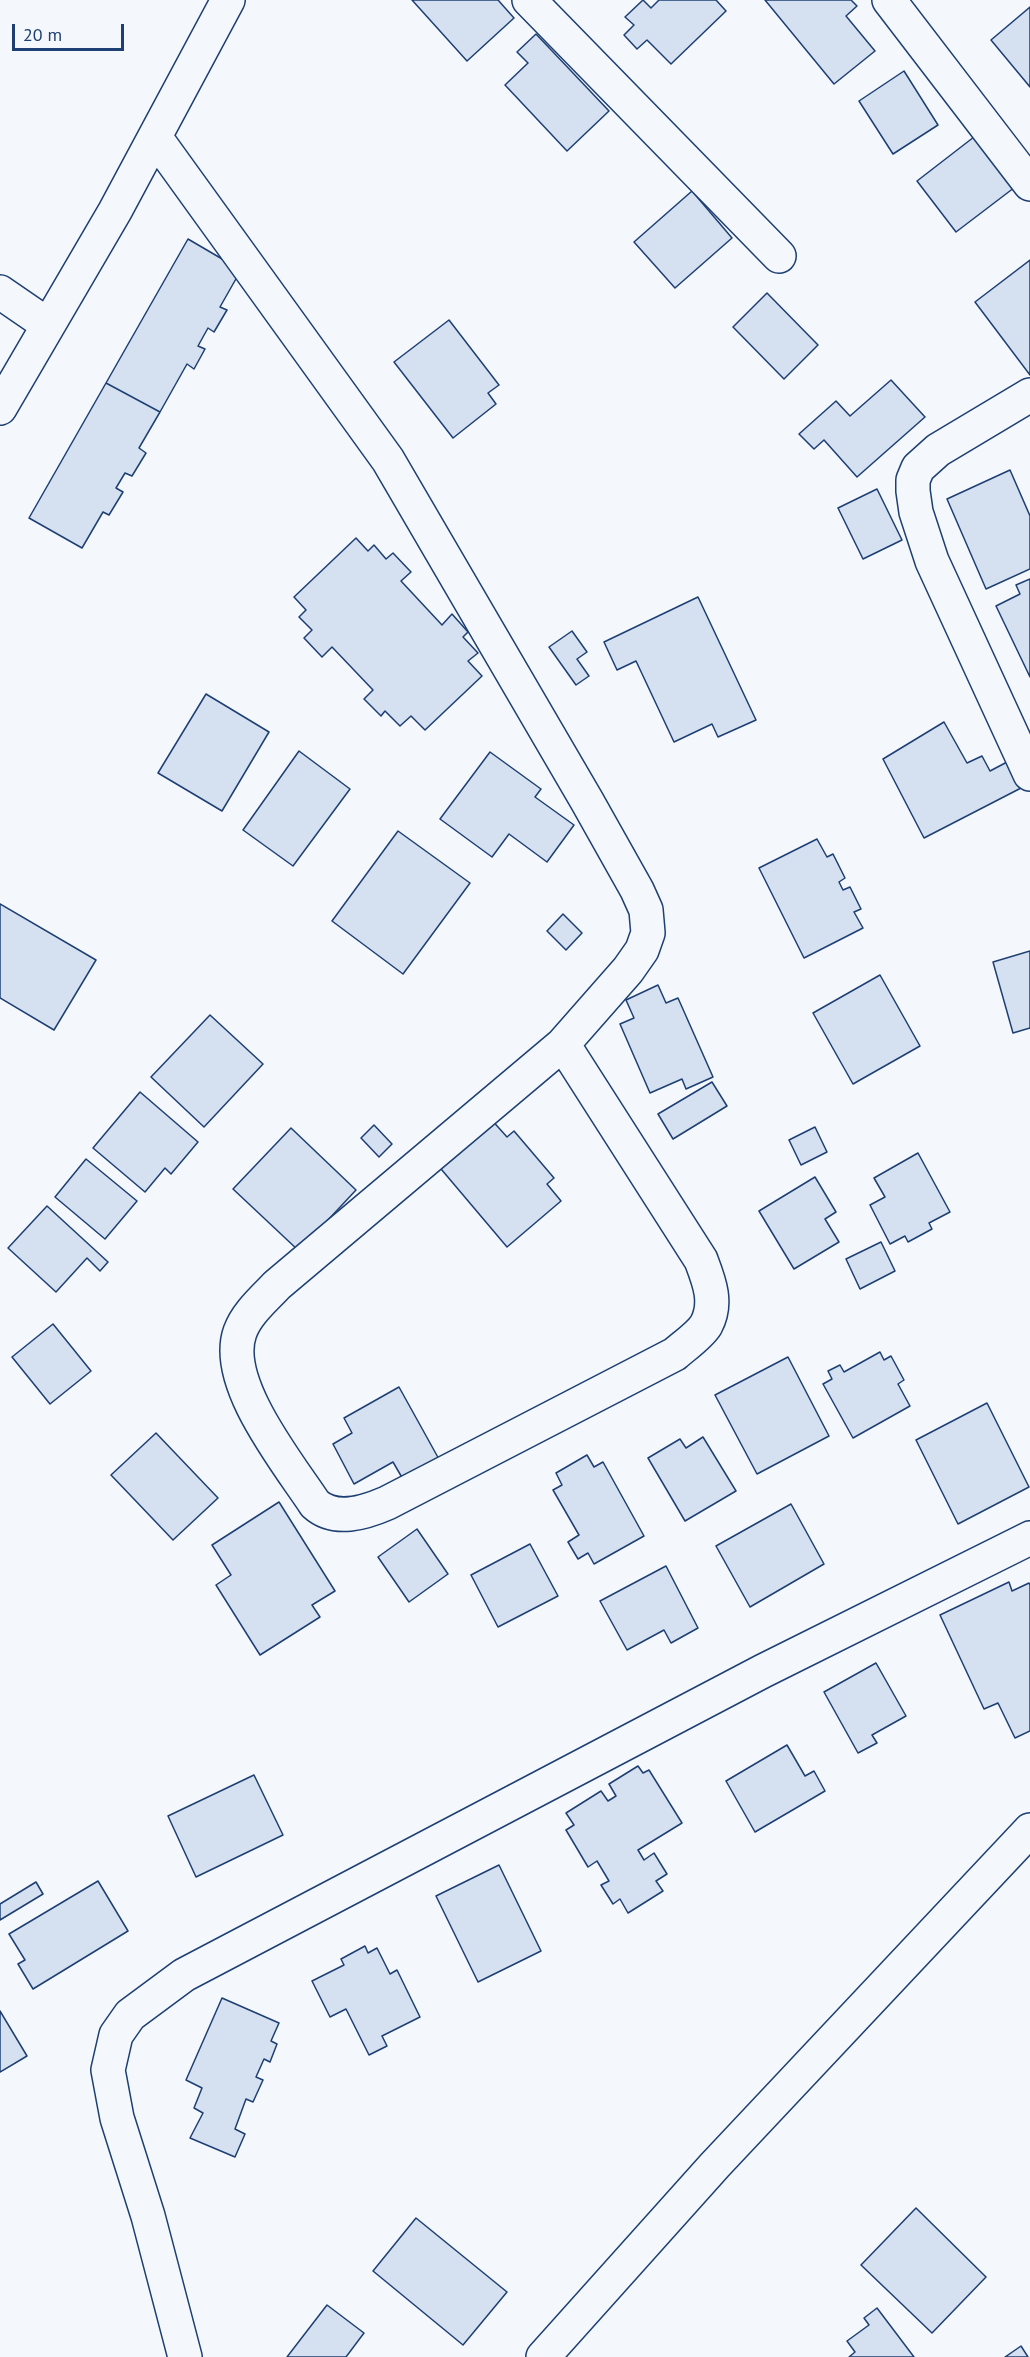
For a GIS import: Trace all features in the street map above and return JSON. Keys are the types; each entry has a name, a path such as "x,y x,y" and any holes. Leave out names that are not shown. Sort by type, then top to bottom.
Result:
{"street":[{"path":"0,408 155,137 228,0"},
{"path":"529,0 779,256"},
{"path":"889,0 1030,184"},
{"path":"155,137 388,460 637,890 646,910 648,933 642,950 628,970 563,1044 277,1285 251,1312 241,1329 237,1344 237,1364 258,1418 315,1504 322,1510 337,1515 375,1509 675,1354 706,1326 712,1298 710,1284 701,1260 563,1044"},
{"path":"0,292 48,325"},
{"path":"1030,394 938,450 918,468 913,480 916,512 932,561 1030,774"},
{"path":"185,2357 148,2216 117,2118 108,2070 116,2035 130,2015 184,1976 763,1671 1030,1538"},
{"path":"543,2357 715,2165 1030,1830"}],"building":[{"path":"412,0 498,0 514,18 467,61"},
{"path":"643,0 651,8 659,0 716,0 726,11 671,64 647,40 637,49 624,35 634,25 625,17"},
{"path":"765,0 851,0 857,6 846,16 875,51 834,84"},
{"path":"1030,7 1030,87 991,40"},
{"path":"536,34 609,111 567,151 505,85 528,63 517,52"},
{"path":"904,71 938,125 893,154 859,101"},
{"path":"983,130 1023,181 956,232 917,181"},
{"path":"692,191 732,238 675,288 634,242"},
{"path":"188,239 241,270 220,307 227,310 214,332 208,328 198,346 205,349 194,369 187,364 160,412 106,383"},
{"path":"1030,260 1030,375 975,302"},
{"path":"767,293 818,345 784,379 733,327"},
{"path":"449,320 499,385 488,393 496,404 453,438 394,362"},
{"path":"891,380 925,417 857,477 824,440 814,449 799,434 836,401 850,416"},
{"path":"106,383 160,412 139,448 146,453 132,476 125,473 116,488 123,492 109,515 103,512 82,548 29,518"},
{"path":"1010,470 1030,516 1030,569 986,589 947,499"},
{"path":"877,489 902,540 863,559 838,508"},
{"path":"356,538 368,551 374,545 386,559 393,553 411,572 401,581 442,625 452,614 468,632 463,637 478,653 468,661 482,676 425,730 411,716 400,726 385,711 381,716 364,699 373,690 332,647 322,657 304,638 312,630 299,617 306,610 294,597"},
{"path":"1030,579 1030,677 996,606 1020,594 1016,585"},
{"path":"698,597 756,720 718,737 712,724 674,742 636,661 617,670 604,642"},
{"path":"572,631 587,652 577,659 589,676 576,685 549,647"},
{"path":"206,694 269,732 222,811 158,773"},
{"path":"944,722 967,763 982,756 990,771 1009,761 1023,787 924,838 883,759"},
{"path":"299,751 350,789 293,866 243,830"},
{"path":"490,752 541,789 535,797 574,825 547,862 509,834 492,857 440,819"},
{"path":"398,831 470,883 403,974 332,921"},
{"path":"817,839 827,857 833,854 845,878 839,882 843,890 850,887 861,909 854,912 863,928 804,958 759,868"},
{"path":"0,904 96,960 54,1030 0,998"},
{"path":"563,914 582,933 566,950 547,931"},
{"path":"1030,951 1030,1028 1013,1033 993,962"},
{"path":"880,975 920,1046 853,1084 813,1013"},
{"path":"658,985 666,1003 678,998 713,1077 686,1089 682,1079 650,1093 620,1024 634,1018 626,1000"},
{"path":"210,1015 263,1064 204,1127 151,1077"},
{"path":"712,1082 727,1106 673,1139 658,1114"},
{"path":"140,1092 198,1142 171,1174 165,1168 145,1192 93,1148"},
{"path":"489,1117 507,1137 514,1131 554,1178 547,1184 561,1201 507,1247 436,1163"},
{"path":"374,1125 392,1144 379,1157 361,1138"},
{"path":"815,1127 827,1152 801,1165 789,1140"},
{"path":"291,1128 356,1190 299,1251 233,1189"},
{"path":"918,1153 950,1212 929,1223 932,1229 908,1242 905,1236 890,1244 870,1205 885,1197 874,1178"},
{"path":"86,1159 137,1201 105,1239 55,1197"},
{"path":"815,1177 836,1212 825,1219 839,1242 794,1269 759,1211"},
{"path":"47,1206 108,1262 100,1271 87,1258 56,1292 8,1248"},
{"path":"881,1242 895,1271 860,1289 846,1259"},
{"path":"53,1324 91,1371 50,1404 12,1357"},
{"path":"880,1352 884,1360 891,1356 904,1380 898,1384 910,1406 853,1438 823,1384 832,1379 828,1371 840,1365 844,1372"},
{"path":"788,1357 829,1436 757,1474 715,1395"},
{"path":"399,1387 440,1461 404,1481 393,1462 354,1484 333,1444 352,1433 344,1418"},
{"path":"987,1403 1029,1487 958,1524 916,1440"},
{"path":"156,1433 218,1498 173,1540 111,1475"},
{"path":"703,1437 736,1491 685,1521 648,1458 680,1439 686,1448"},
{"path":"587,1455 594,1467 603,1462 644,1536 594,1564 588,1553 578,1559 568,1542 579,1535 553,1490 562,1485 556,1473"},
{"path":"279,1502 335,1591 312,1605 320,1617 260,1655 216,1585 231,1575 212,1545"},
{"path":"791,1504 824,1564 750,1607 716,1546"},
{"path":"417,1529 448,1574 409,1602 378,1557"},
{"path":"530,1544 558,1596 498,1627 471,1575"},
{"path":"666,1566 698,1628 671,1643 664,1630 627,1650 600,1601"},
{"path":"1009,1582 1012,1591 1029,1583 1030,1585 1030,1731 1015,1738 998,1703 984,1709 940,1615"},
{"path":"876,1663 906,1716 872,1735 877,1743 858,1753 824,1692"},
{"path":"787,1745 805,1776 814,1771 825,1791 755,1832 726,1781"},
{"path":"638,1766 643,1773 649,1770 682,1823 638,1850 644,1860 654,1853 667,1874 656,1881 663,1891 628,1913 620,1899 613,1904 601,1885 609,1881 597,1861 588,1867 566,1830 574,1825 566,1813 601,1791 608,1801 616,1796 609,1784"},
{"path":"254,1775 283,1835 196,1877 168,1816"},
{"path":"499,1865 541,1951 478,1982 436,1896"},
{"path":"98,1881 128,1931 33,1989 18,1964 25,1960 9,1934"},
{"path":"36,1882 43,1894 0,1920 0,1904"},
{"path":"365,1946 368,1953 377,1948 390,1974 397,1970 420,2017 382,2036 387,2046 369,2055 346,2009 330,2017 312,1981 344,1965 341,1959"},
{"path":"222,1998 279,2023 271,2041 277,2044 270,2062 264,2059 256,2077 263,2080 253,2102 246,2099 235,2129 245,2134 235,2157 190,2138 203,2113 194,2108 202,2088 186,2080"},
{"path":"0,2011 27,2056 0,2072"},
{"path":"916,2208 986,2277 932,2333 861,2265"},
{"path":"416,2218 507,2292 463,2345 373,2271"},
{"path":"327,2305 364,2333 346,2357 287,2357"},
{"path":"877,2308 914,2357 849,2357 855,2352 847,2341 869,2325 864,2318"},
{"path":"1021,2346 1028,2357 1005,2357"}]}
